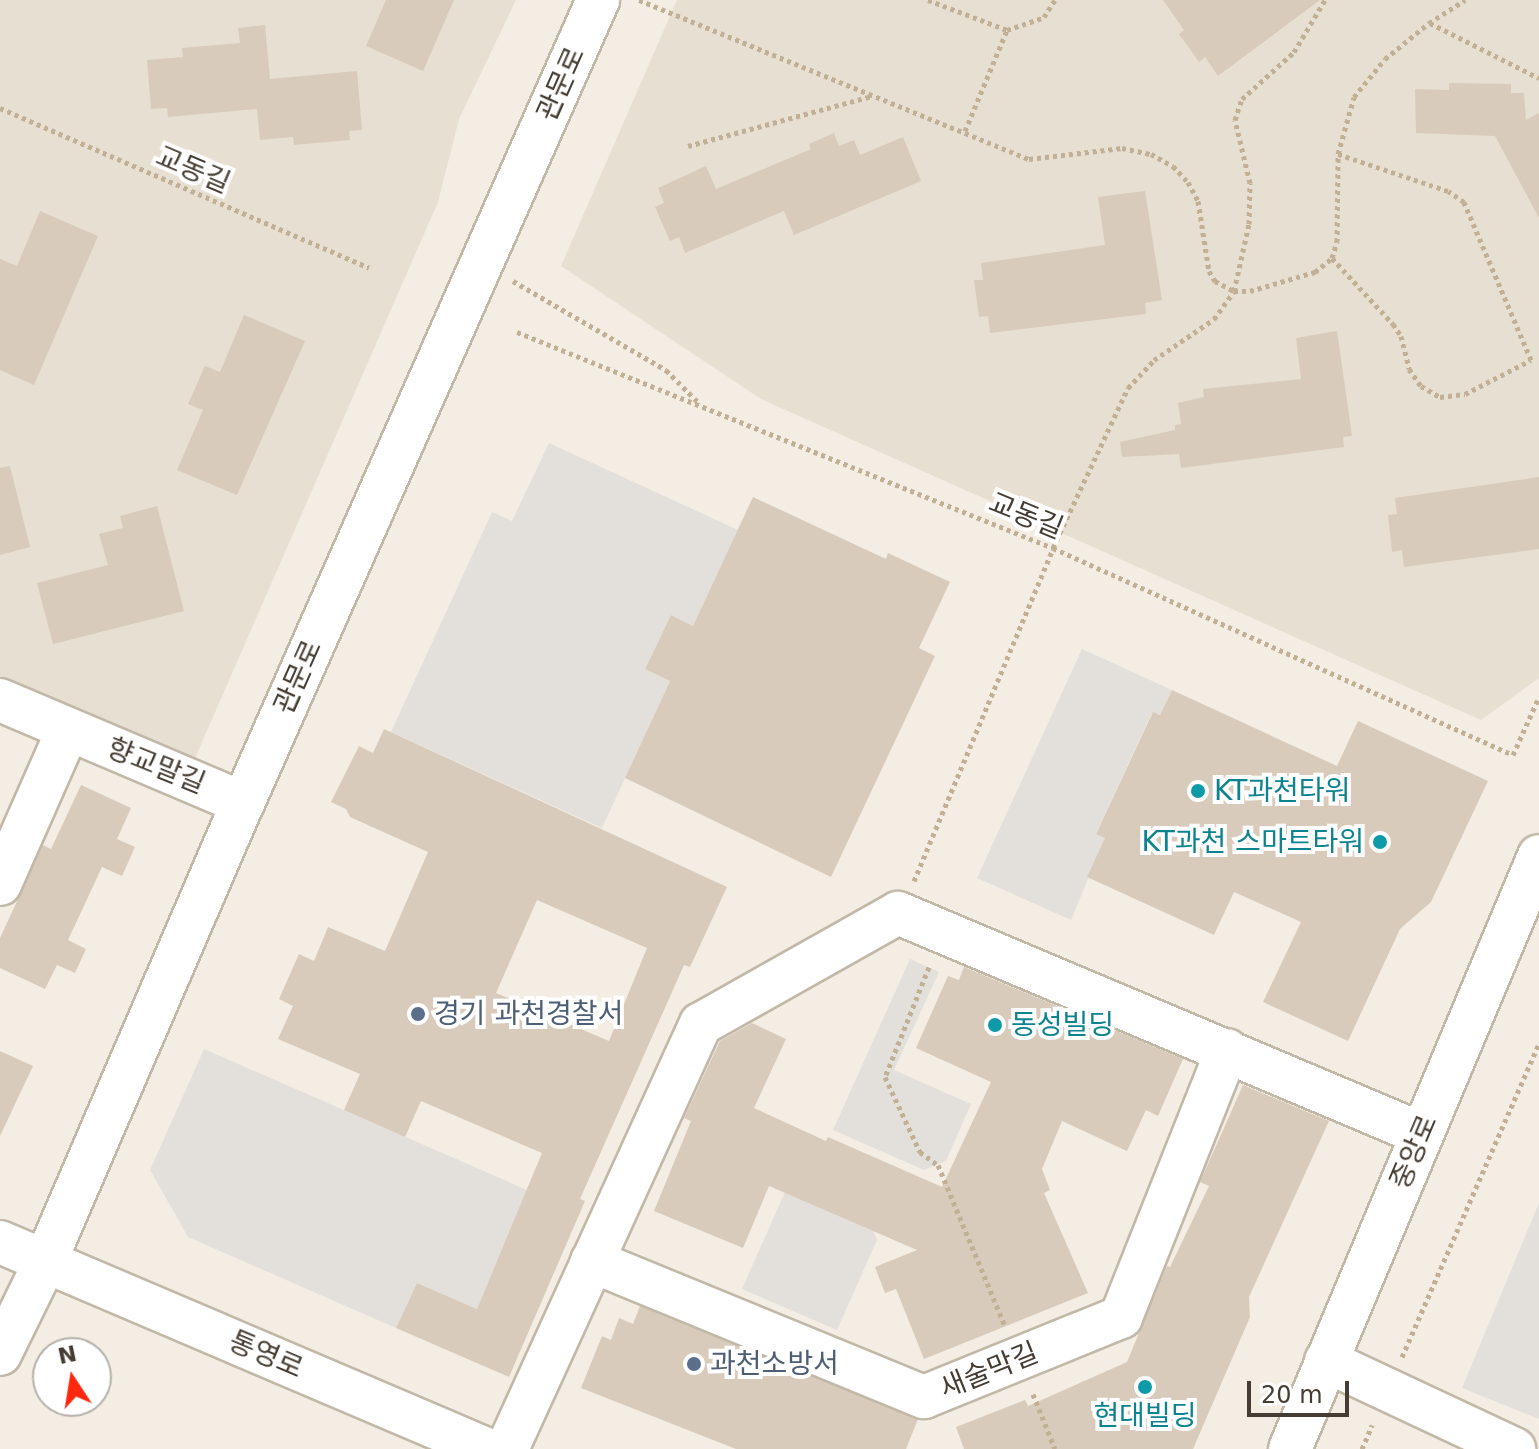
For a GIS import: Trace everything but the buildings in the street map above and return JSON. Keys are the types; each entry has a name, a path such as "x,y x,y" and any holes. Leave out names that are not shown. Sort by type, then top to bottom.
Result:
{"street":[{"name":"관문로","path":"0,1354 45,1262 243,803 598,0"},
{"name":"향교말길","path":"0,700 243,803"},
{"path":"0,884 68,730"},
{"name":"중앙로","path":"1290,1449 1539,856"},
{"path":"507,1449 701,1024 898,913 1422,1134"},
{"name":"새술막길","path":"592,1261 924,1397 1121,1317 1227,1050"},
{"name":"통영로","path":"0,1242 486,1449"},
{"path":"1326,1361 1514,1449"}],"path":[{"path":"639,0 1029,159 1122,148 1151,154 1173,166 1188,182 1198,201 1209,271 1215,281 1234,291 1279,284 1315,272 1332,258 1337,242 1338,154 1354,97 1385,59 1429,23 1465,0"},
{"path":"928,0 1007,30 1044,17 1055,0"},
{"path":"898,913 1053,548 1128,388 1154,360 1214,319 1234,291 1249,224 1250,183 1235,120 1242,99 1294,52 1325,0"},
{"path":"1429,23 1539,78"},
{"path":"965,131 1007,30"},
{"path":"688,146 874,95"},
{"name":"교동길","path":"0,108 369,268"},
{"path":"1332,258 1393,324 1401,336 1409,369 1421,386 1440,397 1465,394 1531,360 1464,202 1448,191 1338,154"},
{"path":"513,281 666,370 703,408"},
{"name":"교동길","path":"517,332 1053,548 1513,755 1539,697"},
{"path":"946,931 885,1077 920,1152 938,1165 1055,1449"},
{"path":"1362,1449 1539,1043"}],"shaded area":[{"path":"0,0 516,0 459,119 438,202 192,765 0,680"},
{"path":"677,0 1539,0 1539,678 1481,720 761,399 561,266"},
{"path":"549,443 738,530 693,626 671,615 645,669 670,681 602,828 391,732 492,512 512,521"},
{"path":"1082,649 1172,690 1160,715 1152,713 1096,833 1105,838 1071,920 977,878"},
{"path":"910,959 939,972 894,1070 971,1104 946,1161 924,1170 833,1130"},
{"path":"204,1049 527,1190 477,1309 417,1283 396,1328 188,1237 150,1170"},
{"path":"785,1192 873,1231 877,1240 837,1330 742,1289"},
{"path":"1539,1203 1539,1419 1462,1388"}],"place":[{"name":"KT과천타워","path":"1198,791"},
{"name":"KT과천 스마트타워","path":"1380,842"},
{"name":"경기 과천경찰서","path":"418,1014"},
{"name":"동성빌딩","path":"995,1025"},
{"name":"과천소방서","path":"694,1364"},
{"name":"현대빌딩","path":"1145,1387"}]}
